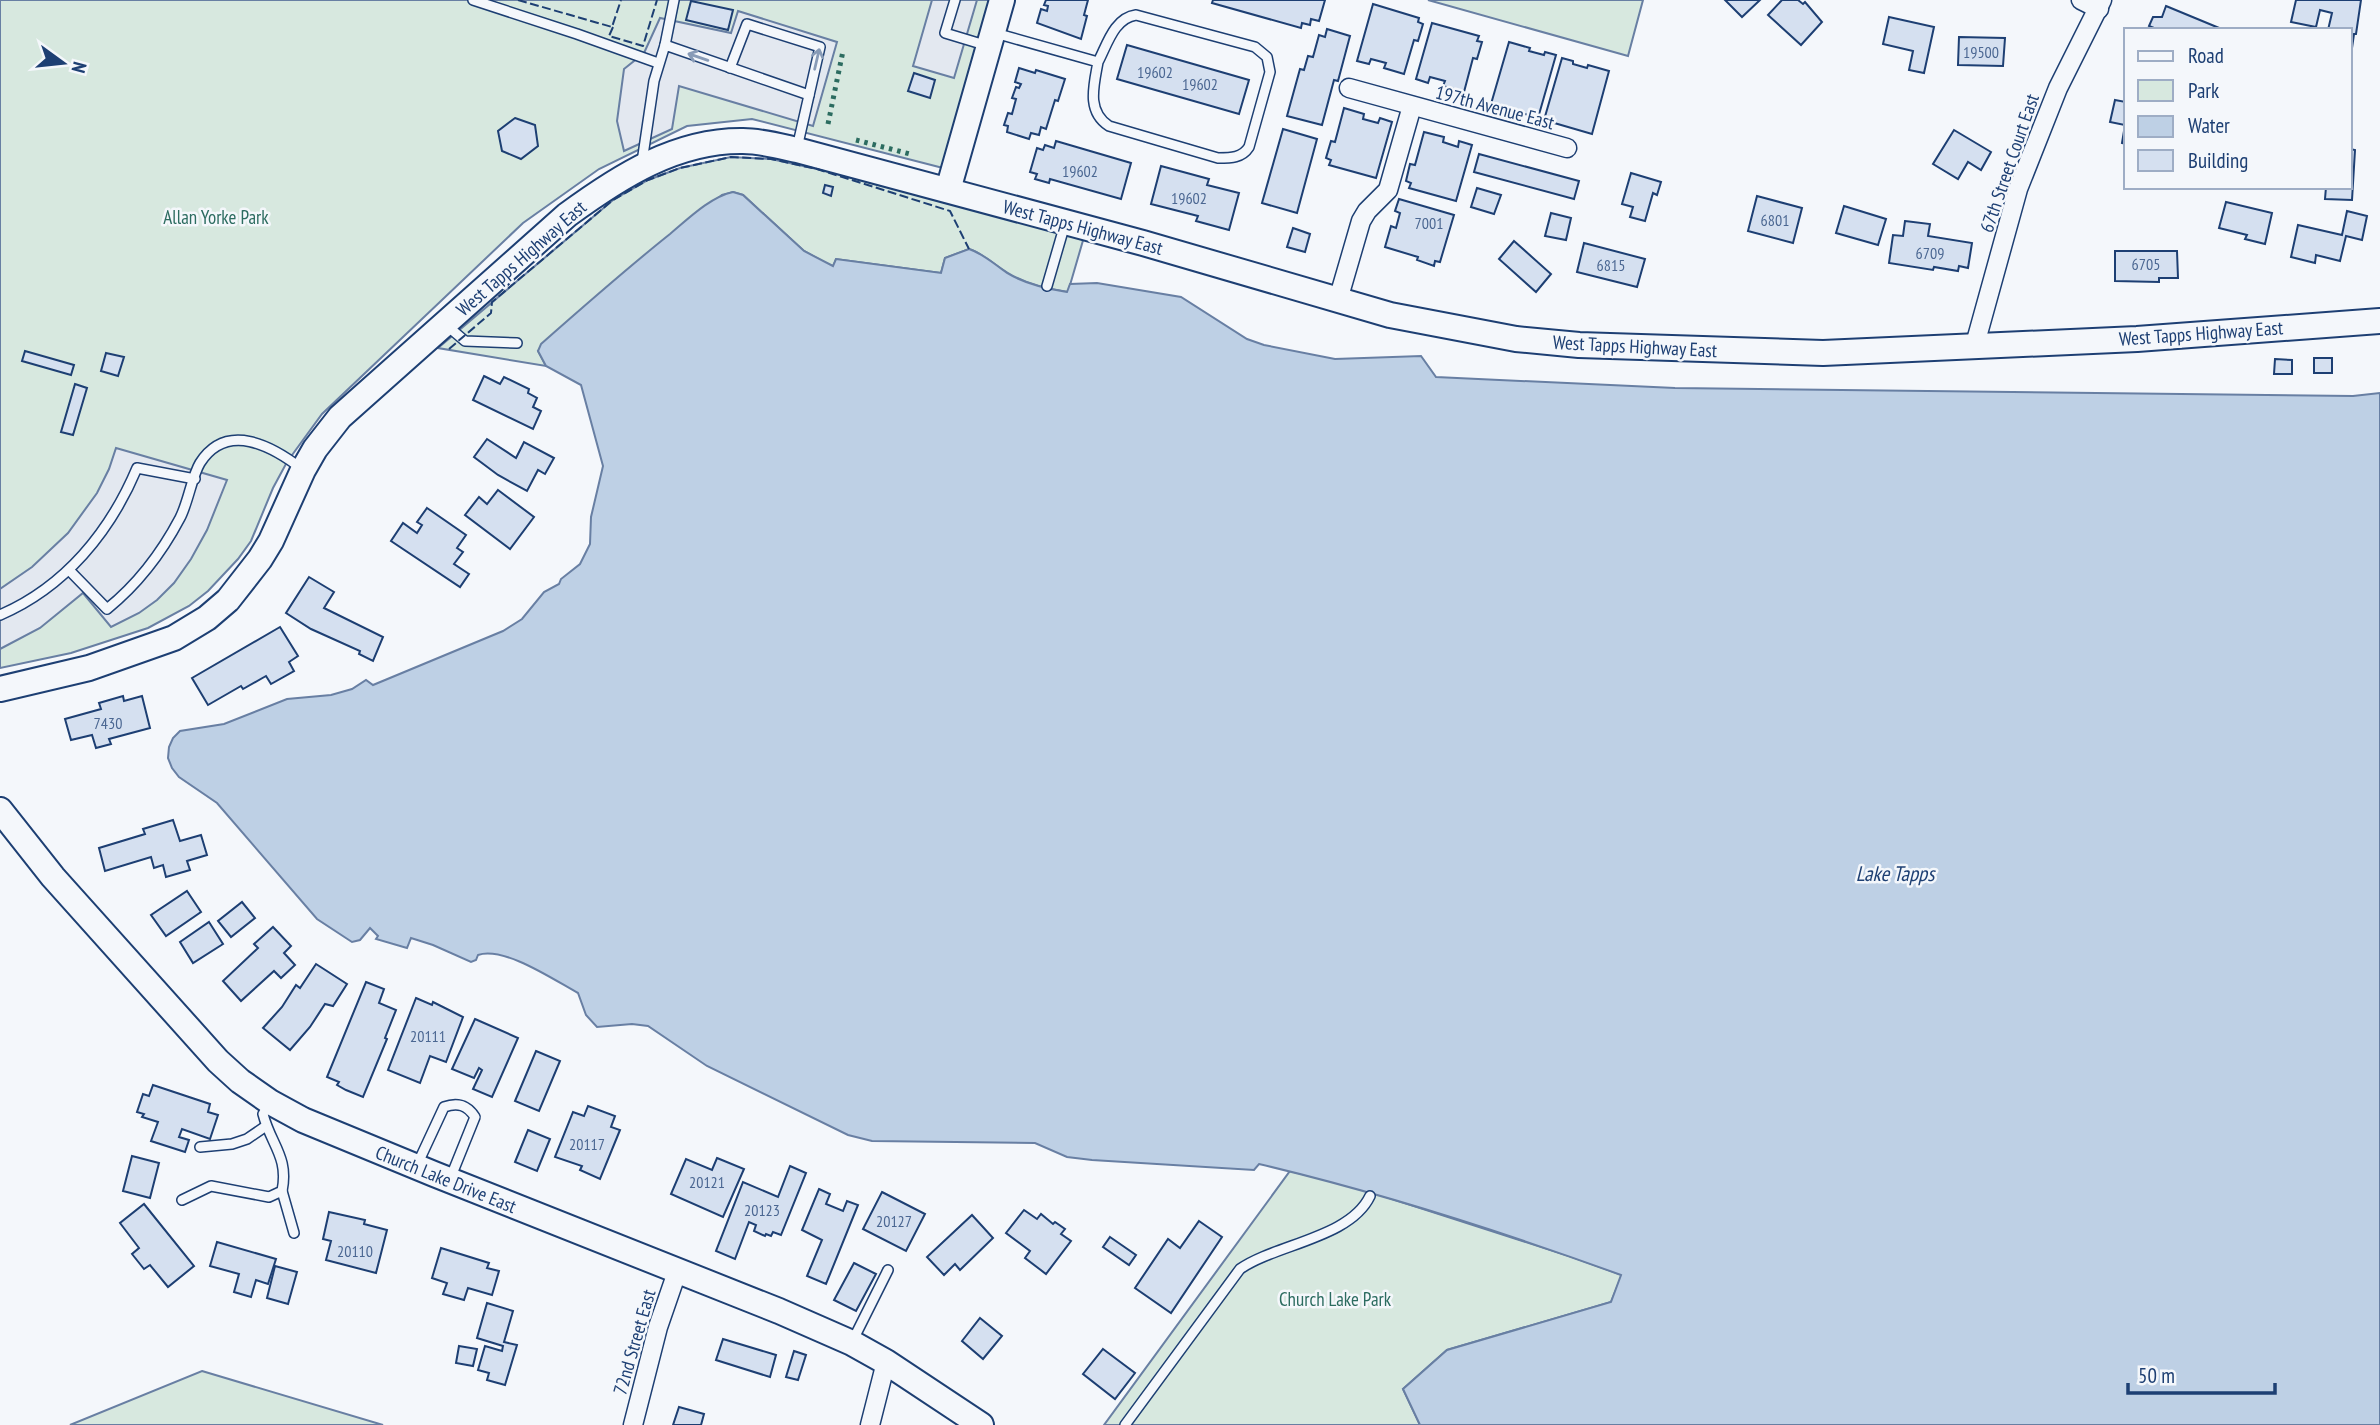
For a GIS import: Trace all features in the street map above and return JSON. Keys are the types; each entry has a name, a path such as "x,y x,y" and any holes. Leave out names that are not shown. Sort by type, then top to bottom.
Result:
{"street":[{"path":"948,190 1002,0"},
{"path":"2081,0 2100,5"},
{"name":"67th Street Court East","path":"1974,348 2018,189 2067,67 2100,5"},
{"name":"197th Avenue East","path":"1349,88 1567,148"},
{"name":"197th Avenue East","path":"1338,300 1361,221 1388,190 1412,106"},
{"name":"West Tapps Highway East","path":"0,688 101,663 174,638 207,618 228,600 260,559 303,470 315,449 340,417 567,215 604,188 673,153 723,141 746,141 797,150 1066,222 1390,315 1516,339 1579,345 1823,353 2137,339 2380,321"},
{"name":"Church Lake Drive East","path":"0,810 62,887 268,1114 303,1120 779,1311 852,1343 886,1362 981,1425"},
{"name":"72nd Street East","path":"633,1425 658,1327 677,1272"},
{"path":"870,1425 886,1362"}],"lane":[{"path":"473,0 658,63"},
{"path":"641,167 658,63 665,45 674,0"},
{"path":"955,0 945,33 991,39 1098,62"},
{"path":"1136,15 1255,47 1267,57 1270,72 1249,147 1245,153 1236,157 1218,158 1109,125 1103,121 1093,105 1098,62 1117,26 1123,19 1136,15"},
{"path":"730,68 747,24 820,47 797,150"},
{"path":"665,45 809,95"},
{"path":"1047,286 1066,222"},
{"path":"444,324 465,341 517,343"},
{"path":"69,570 107,609 125,594 155,559 181,516 200,464 219,445 237,440 265,446 279,452 303,470"},
{"path":"0,615 27,601 69,570 100,536 137,468 195,479"},
{"path":"416,1167 444,1107 452,1104 463,1105 475,1117 449,1180"},
{"path":"200,1147 232,1144 247,1139 268,1114"},
{"path":"268,1114 285,1175 282,1191 294,1233"},
{"path":"183,1200 212,1186 269,1197 282,1191"},
{"path":"1125,1425 1240,1269 1271,1253 1312,1240 1341,1224 1366,1204 1370,1196"},
{"path":"852,1343 888,1270"}],"green space":[{"name":"Allan Yorke Park","path":"0,0 991,0 943,168 752,119 687,126 599,169 523,223 322,414 287,462 251,541 208,591 189,606 148,628 71,653 0,668"},
{"path":"1428,0 1643,0 1628,56"},
{"path":"731,157 771,159 817,169 1084,237 1068,292 1022,280 969,249 945,258 941,273 836,259 833,267 804,251 743,195 733,192 722,195 538,351 546,366 438,348 613,200 648,180 680,168"},
{"name":"Church Lake Park","path":"1290,1171 1358,1188 1622,1275 1611,1302 1447,1350 1403,1389 1420,1425 1104,1425"},
{"path":"202,1371 383,1425 70,1425"}],"shaded area":[{"path":"932,0 977,0 954,78 913,66"},
{"path":"738,11 837,42 813,126 679,86 672,129 624,151 617,121 624,69 644,53 660,18 731,33"},
{"path":"116,448 227,480 207,530 191,559 174,583 157,600 111,627 83,593 40,628 0,649 0,589 32,567 68,533 97,493"}],"water":[{"name":"Lake Tapps","path":"733,192 743,195 804,251 833,266 836,259 941,273 945,258 969,249 1014,277 1036,286 1067,292 1070,284 1097,283 1181,297 1247,339 1264,345 1335,359 1421,356 1436,377 1675,388 2353,396 2380,393 2380,1425 1420,1425 1403,1389 1447,1350 1611,1302 1621,1275 1442,1214 1259,1164 1254,1170 1092,1160 1067,1157 1035,1143 872,1141 848,1135 707,1066 648,1026 632,1024 597,1027 586,1015 578,993 515,960 489,954 478,955 476,960 471,962 411,938 407,948 376,939 378,936 370,928 360,940 352,942 317,919 217,803 179,777 168,758 173,738 180,731 224,724 287,699 331,695 352,689 366,680 373,685 503,631 522,619 544,592 559,584 561,579 580,564 590,544 591,517 603,466 581,385 546,366 538,351 541,344 692,215 716,199"}],"building":[{"path":"1046,0 1088,0 1081,39 1037,23 1041,9 1047,11 1048,6 1044,5"},
{"path":"1213,0 1325,0 1319,21 1311,19 1310,25 1302,23 1301,28 1212,3"},
{"path":"1725,0 1760,0 1742,17"},
{"path":"1782,0 1798,0 1803,4 1805,2 1822,22 1801,45 1768,15"},
{"path":"2296,0 2361,0 2352,48 2352,28 2328,28 2332,13 2320,10 2316,27 2291,22"},
{"path":"691,1 733,10 728,30 686,20"},
{"path":"1373,4 1419,18 1418,22 1423,24 1418,41 1414,40 1404,74 1384,68 1386,63 1371,59 1369,64 1357,61"},
{"path":"2166,6 2219,28 2149,26 2153,17 2162,17"},
{"path":"1889,17 1934,27 1924,73 1909,70 1913,51 1883,44"},
{"path":"1432,23 1479,36 1477,41 1482,42 1477,59 1473,58 1464,92 1443,86 1445,81 1430,77 1428,83 1416,79"},
{"path":"1327,29 1350,36 1322,125 1287,116 1300,69 1304,70 1308,56 1313,57 1319,35 1325,37"},
{"path":"1959,37 2005,38 2003,66 1958,65"},
{"path":"1509,42 1530,48 1529,51 1556,55 1538,118 1491,104"},
{"path":"1127,45 1249,80 1239,114 1117,79"},
{"path":"1562,58 1587,68 1588,65 1609,71 1592,134 1544,120"},
{"path":"1019,68 1065,79 1046,129 1041,127 1039,135 1031,133 1029,139 1007,132 1008,126 1004,125 1008,113 1012,114 1016,99 1012,98 1016,87 1019,88 1021,84 1015,82"},
{"path":"914,73 935,80 930,98 908,91"},
{"path":"2115,100 2124,102 2124,125 2110,122"},
{"path":"1344,108 1364,114 1363,119 1378,123 1380,118 1392,122 1376,178 1329,165 1331,160 1326,158 1331,141 1335,142"},
{"path":"515,118 535,125 538,146 521,159 502,151 498,131"},
{"path":"1283,129 1317,139 1297,213 1262,203"},
{"path":"1954,130 1991,152 1981,170 1968,162 1958,179 1933,164"},
{"path":"1424,132 1444,137 1443,142 1458,147 1459,141 1472,145 1456,201 1409,188 1411,183 1406,181 1410,164 1415,165"},
{"path":"1056,141 1131,163 1121,199 1050,179 1049,183 1035,179 1037,174 1030,172 1037,148 1043,150 1045,145 1054,148"},
{"path":"2352,149 2355,150 2352,200 2325,199 2326,189 2352,189"},
{"path":"1479,154 1579,181 1574,199 1474,172"},
{"path":"1161,166 1209,179 1207,185 1239,193 1229,230 1196,221 1198,216 1151,204"},
{"path":"1631,173 1661,182 1657,195 1653,193 1645,221 1630,217 1633,207 1622,204"},
{"path":"825,185 833,187 831,196 823,193"},
{"path":"1477,188 1501,195 1494,214 1471,207"},
{"path":"1757,196 1802,208 1793,243 1748,231"},
{"path":"1399,199 1454,215 1440,262 1435,261 1434,266 1417,260 1418,257 1385,247 1391,226 1396,228 1400,213 1395,211"},
{"path":"2226,202 2272,213 2265,244 2245,239 2247,235 2219,228"},
{"path":"1844,206 1886,219 1878,245 1836,233"},
{"path":"2347,211 2367,216 2362,240 2346,236 2340,261 2316,255 2315,263 2291,257 2298,225 2342,235"},
{"path":"1551,213 1571,218 1566,240 1545,236"},
{"path":"1905,221 1930,224 1928,236 1972,243 1968,268 1959,266 1958,271 1934,267 1933,270 1889,263 1893,235 1903,236"},
{"path":"1293,228 1310,234 1305,252 1287,247"},
{"path":"1514,241 1551,274 1536,292 1499,259"},
{"path":"1584,243 1645,259 1637,287 1577,272"},
{"path":"2115,251 2177,251 2178,278 2159,278 2159,282 2115,281"},
{"path":"25,351 74,365 71,375 22,361"},
{"path":"106,353 124,357 118,376 101,371"},
{"path":"2314,358 2332,358 2332,373 2314,373"},
{"path":"2275,359 2292,360 2292,374 2274,374"},
{"path":"484,376 500,384 504,377 529,389 528,393 537,398 533,407 541,411 533,429 473,400"},
{"path":"75,384 87,388 73,435 61,432"},
{"path":"487,439 516,458 524,442 554,458 545,474 538,470 527,491 498,475 474,457"},
{"path":"498,490 534,517 510,549 465,515 479,497 487,504"},
{"path":"427,508 466,535 457,548 463,552 454,564 469,574 460,587 391,541 403,523 417,533 422,525 417,522"},
{"path":"309,577 334,592 324,608 383,637 373,661 359,654 360,651 311,629 286,613"},
{"path":"280,627 298,656 289,662 294,671 271,684 266,676 243,689 241,686 208,705 192,678"},
{"path":"123,696 124,701 142,696 150,728 109,739 111,744 96,748 92,735 71,740 65,719 101,709 99,703"},
{"path":"173,820 180,841 201,835 207,855 187,861 190,870 166,877 163,865 154,868 151,857 105,871 99,848 145,834 143,829"},
{"path":"187,891 201,912 166,936 151,915"},
{"path":"242,902 255,918 231,937 218,921"},
{"path":"209,922 223,944 193,963 180,942"},
{"path":"273,927 291,946 284,953 295,965 281,978 274,971 241,1001 223,981 258,948 254,944"},
{"path":"316,964 347,984 333,1006 325,1004 290,1050 263,1028 282,1007 296,985 300,988"},
{"path":"366,982 384,989 379,1003 396,1010 363,1097 337,1085 339,1082 327,1077"},
{"path":"416,998 432,1005 433,1002 463,1017 446,1062 430,1056 420,1083 388,1070"},
{"path":"475,1019 518,1038 492,1097 473,1089 482,1070 479,1068 474,1078 452,1069"},
{"path":"536,1051 560,1061 539,1111 515,1101"},
{"path":"153,1085 210,1104 208,1112 218,1115 210,1139 182,1129 179,1137 189,1140 185,1152 151,1141 158,1122 142,1117 144,1114 137,1112 143,1094 149,1096"},
{"path":"588,1106 615,1116 611,1127 620,1130 600,1179 580,1170 582,1166 555,1157 573,1112 584,1116"},
{"path":"528,1130 550,1139 537,1171 515,1162"},
{"path":"132,1156 159,1163 150,1198 123,1191"},
{"path":"717,1158 744,1169 723,1217 671,1194 686,1159 712,1170"},
{"path":"790,1166 806,1173 781,1235 773,1232 771,1236 765,1236 754,1231 756,1225 749,1222 735,1259 716,1251 743,1182 778,1197"},
{"path":"819,1189 830,1194 826,1204 843,1211 847,1201 858,1205 826,1284 807,1276 822,1240 802,1230"},
{"path":"882,1192 925,1214 906,1251 863,1229"},
{"path":"144,1204 194,1266 168,1287 150,1265 144,1269 132,1254 139,1248 120,1223"},
{"path":"1024,1210 1037,1219 1041,1214 1053,1224 1055,1222 1065,1229 1061,1234 1071,1241 1046,1274 1025,1258 1030,1251 1006,1233"},
{"path":"329,1212 365,1220 364,1224 387,1230 376,1273 326,1260 331,1241 323,1239"},
{"path":"972,1215 993,1238 960,1270 955,1264 944,1275 927,1257"},
{"path":"1199,1221 1222,1237 1171,1313 1135,1288 1168,1239 1180,1248"},
{"path":"1110,1237 1136,1255 1129,1265 1103,1247"},
{"path":"217,1242 276,1259 268,1284 256,1280 251,1297 234,1292 239,1274 210,1266"},
{"path":"441,1248 489,1263 487,1268 499,1271 492,1295 468,1288 464,1300 443,1294 447,1283 432,1278"},
{"path":"854,1263 876,1274 856,1311 834,1300"},
{"path":"275,1266 297,1272 288,1304 267,1298"},
{"path":"487,1303 513,1311 504,1342 517,1345 505,1385 487,1380 489,1373 478,1370 485,1346 502,1351 503,1346 477,1338"},
{"path":"980,1318 1002,1336 983,1359 962,1341"},
{"path":"723,1339 776,1355 770,1377 716,1360"},
{"path":"459,1346 477,1349 473,1366 456,1363"},
{"path":"1103,1349 1135,1373 1115,1399 1083,1374"},
{"path":"794,1351 806,1355 798,1380 786,1377"},
{"path":"679,1407 704,1414 701,1425 673,1425"}],"hedge":[{"path":"828,124 843,51"},
{"path":"856,140 910,154"}],"fence":[{"path":"518,0 612,27 621,0"},
{"path":"613,27 609,36 643,46 657,0"},
{"path":"449,349 491,313 492,302 613,200 648,180 680,168 731,157 771,159 817,169 950,211 969,249"}]}
